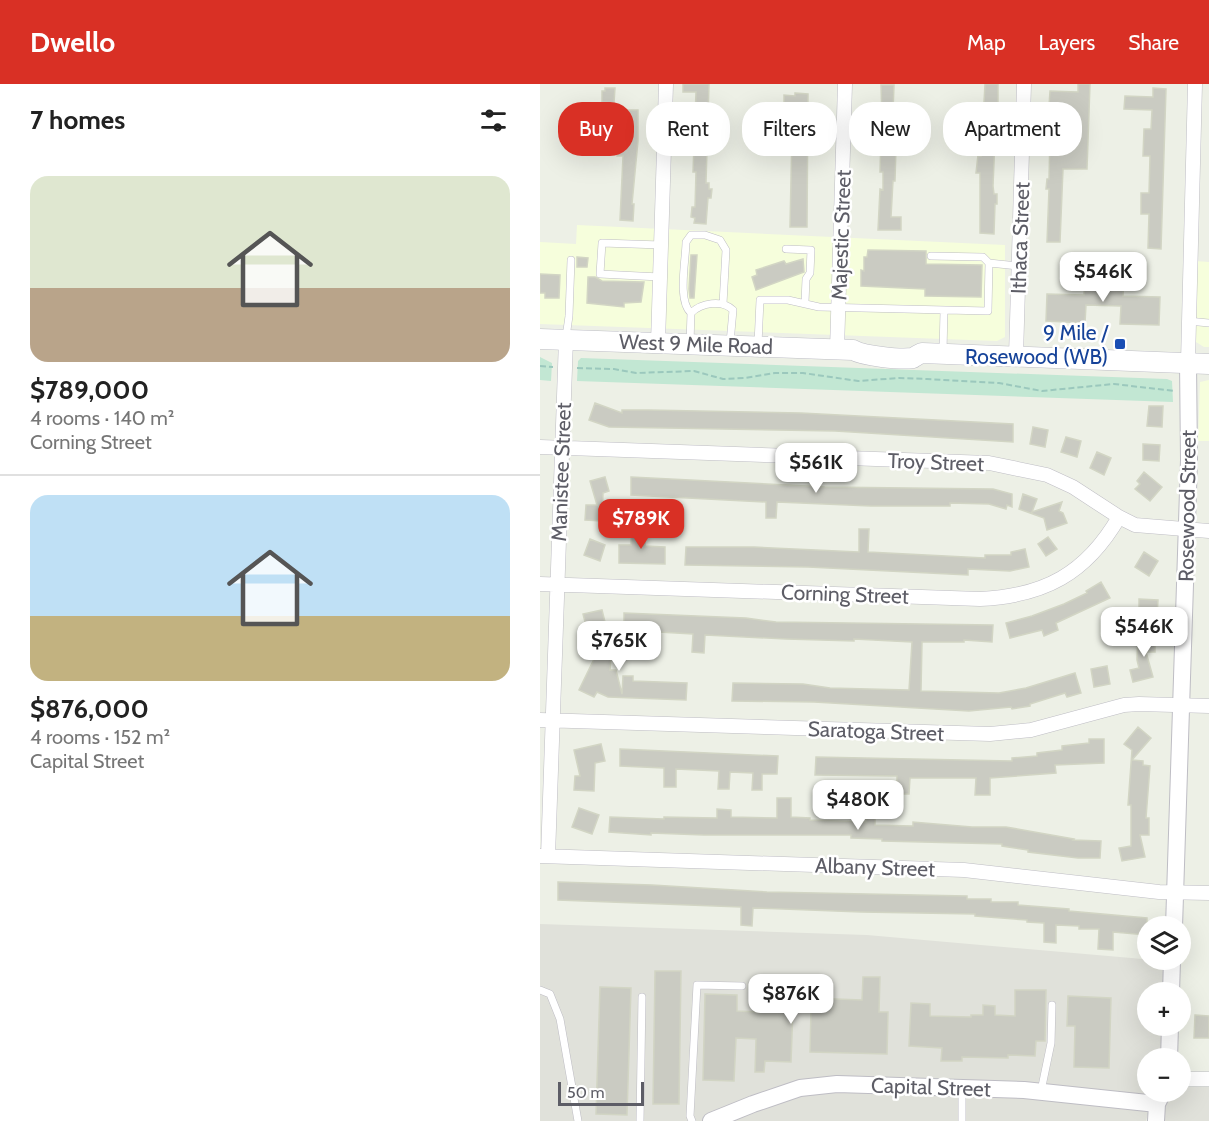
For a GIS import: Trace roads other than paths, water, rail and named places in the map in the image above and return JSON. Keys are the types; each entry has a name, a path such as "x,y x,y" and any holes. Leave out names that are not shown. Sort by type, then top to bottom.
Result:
{"main road":[{"name":"West 9 Mile Road","path":"540,339 845,350 863,345 891,345 913,347 922,353 1209,364"}],"street":[{"path":"658,343 666,84"},
{"name":"Majestic Street","path":"845,84 839,307 845,350"},
{"name":"Ithaca Street","path":"1016,356 1024,84"},
{"name":"Rosewood Street","path":"1174,916 1189,460 1188,321 1195,84"},
{"name":"Manistee Street","path":"544,856 546,720 557,584 566,339"},
{"name":"Troy Street","path":"540,447 997,464 1047,475 1073,487 1119,517 1136,525 1209,531"},
{"name":"Corning Street","path":"540,584 1006,598 1049,585 1074,570 1101,544 1119,517"},
{"name":"Saratoga Street","path":"546,720 990,734 1031,730 1124,705 1209,705"},
{"name":"Albany Street","path":"544,856 964,870 1175,893 1209,893"},
{"path":"1191,1079 1209,1079"},
{"name":"Capital Street","path":"711,1121 777,1095 800,1088 822,1085 852,1084 1041,1091 1159,1106"}],"lane":[{"path":"690,344 691,313 683,297 686,242 691,235 705,235 720,240 726,250 723,304"},
{"path":"661,245 602,243 600,274 661,278"},
{"path":"786,249 811,250 805,302"},
{"path":"931,256 983,257 989,263 1019,266"},
{"path":"566,339 571,260"},
{"path":"758,346 760,300 805,302 819,307 988,311 989,263"},
{"path":"691,313 702,304 723,304 733,310 730,346"},
{"path":"943,354 944,311"},
{"path":"1188,321 1209,322"},
{"path":"692,1121 690,1116 697,985 742,986"},
{"path":"540,990 550,994 560,1019 578,1121"},
{"path":"640,1121 642,996"},
{"path":"1041,1091 1051,1043 1053,1005"},
{"path":"962,1088 962,1121"}],"place":[{"name":"9 Mile / Rosewood (WB)","path":"1120,344"}]}
